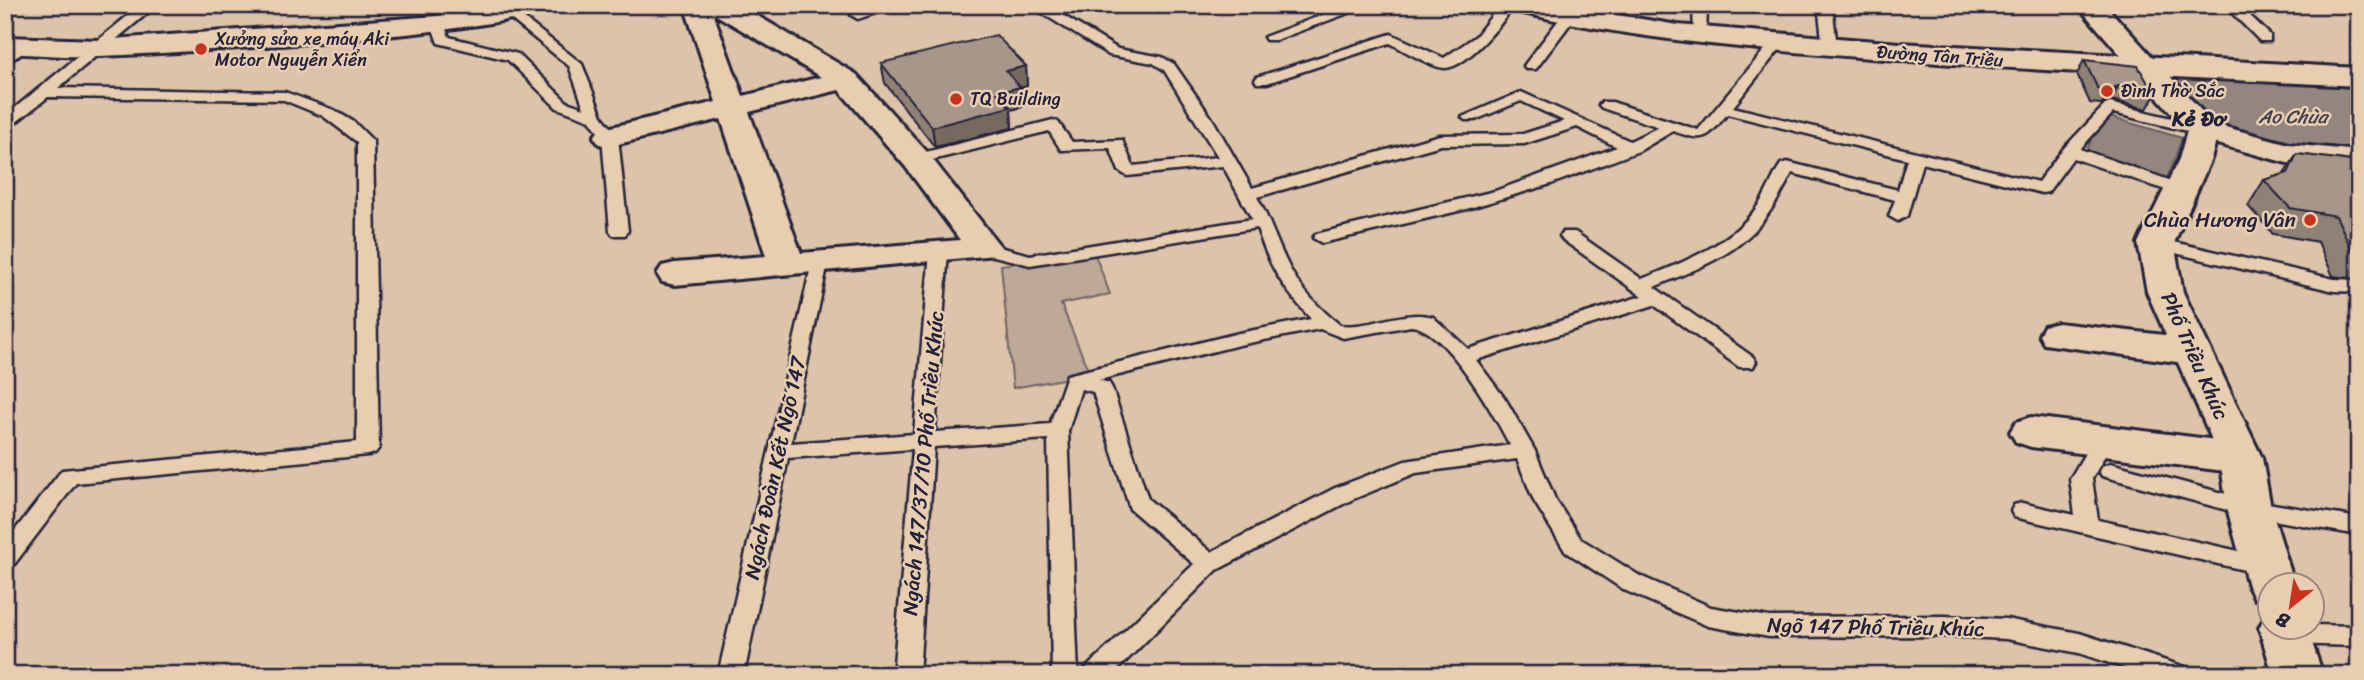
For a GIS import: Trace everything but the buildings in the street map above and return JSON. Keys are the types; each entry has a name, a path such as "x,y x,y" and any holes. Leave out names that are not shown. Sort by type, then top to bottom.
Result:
{"street":[{"path":"704,5 699,11 732,107 803,263"},
{"path":"719,5 846,80 916,159 984,248"},
{"name":"Đường Tân Triều","path":"1524,5 1569,16 1701,37 1776,45 1977,59 2359,78"},
{"path":"2090,5 2203,130 2287,153 2359,161"},
{"path":"12,50 99,48 438,24 525,9"},
{"path":"603,127 732,107 846,80"},
{"path":"2156,243 2195,159 2203,130"},
{"name":"Phố Triều Khúc","path":"2156,243 2165,292 2241,458 2249,508 2268,572"},
{"path":"675,274 984,248"},
{"path":"2058,335 2191,351"},
{"path":"2031,432 2106,456 2241,458"}],"lane":[{"path":"5,124 150,5"},
{"path":"858,15 893,5"},
{"path":"1036,5 1114,52 1165,63 1176,75 1263,222 1279,266 1289,283 1324,322"},
{"path":"1271,37 1363,5"},
{"path":"1262,80 1391,38 1445,64 1479,43 1497,23 1507,5"},
{"path":"1700,5 1701,37"},
{"path":"1825,5 1830,47"},
{"path":"2231,5 2265,38"},
{"path":"525,9 575,64 603,127 619,231"},
{"path":"1531,66 1569,16"},
{"path":"438,24 443,40 513,57 562,105 603,127"},
{"path":"1607,105 1699,135 1708,130 1776,45"},
{"path":"5,560 70,476 368,448 365,141 341,120 298,99 285,96 46,92"},
{"path":"1470,117 1521,96 1633,148"},
{"path":"1724,109 2042,188 2070,151 2110,107 2203,130"},
{"path":"1247,195 1440,140 1524,139 1578,122"},
{"path":"916,159 1053,125 1067,147 1116,143 1127,171 1228,161"},
{"path":"1322,238 1532,187 1633,148 1672,126"},
{"path":"2070,151 2180,190"},
{"path":"1898,216 1916,157"},
{"path":"1640,286 1712,256 1737,239 1763,210 1787,167 1904,197"},
{"path":"984,248 1030,260 1263,222"},
{"path":"1569,236 1746,362"},
{"path":"2156,243 2334,285 2359,286"},
{"name":"Ngách 147/37/10 Phố Triều Khúc","path":"906,675 939,251"},
{"name":"Ngách Đoàn Kết Ngõ 147","path":"731,675 779,452 803,263"},
{"path":"1463,357 1657,298"},
{"name":"Ngõ 147 Phố Triều Khúc","path":"1324,322 1338,331 1348,332 1419,319 1432,325 1463,357 1496,400 1524,451 1545,501 1573,545 1632,583 1708,616 1769,627 1944,626 2006,629 2079,643 2179,675"},
{"path":"1074,380 1238,339 1324,322"},
{"path":"1065,675 1058,431 1074,380"},
{"path":"1074,380 1102,388 1138,503 1209,564"},
{"path":"779,452 1058,431"},
{"path":"1096,675 1209,564 1343,494 1413,466 1524,451"},
{"path":"2088,525 2081,479 2106,456 2249,508 2359,527"},
{"path":"2022,511 2088,525 2256,572"},
{"path":"2289,645 2359,636"}],"shaded area":[{"path":"1094,252 1110,294 1061,304 1090,374 1013,388 1001,265"}],"water":[{"name":"Ao Chùa","path":"2157,73 2359,88 2359,153 2297,149 2203,131"},
{"path":"2103,115 2182,138 2167,180 2085,154"}],"place":[{"name":"Xưởng sửa xe máy Aki Motor Nguyễn Xiển","path":"201,49"},
{"name":"Đình Thờ Sắc","path":"2107,91"},
{"name":"TQ Building","path":"956,99"},
{"name":"Chùa Hương Vân","path":"2310,220"}],"district":[{"name":"Kẻ Đơ","path":"2199,119"}]}
